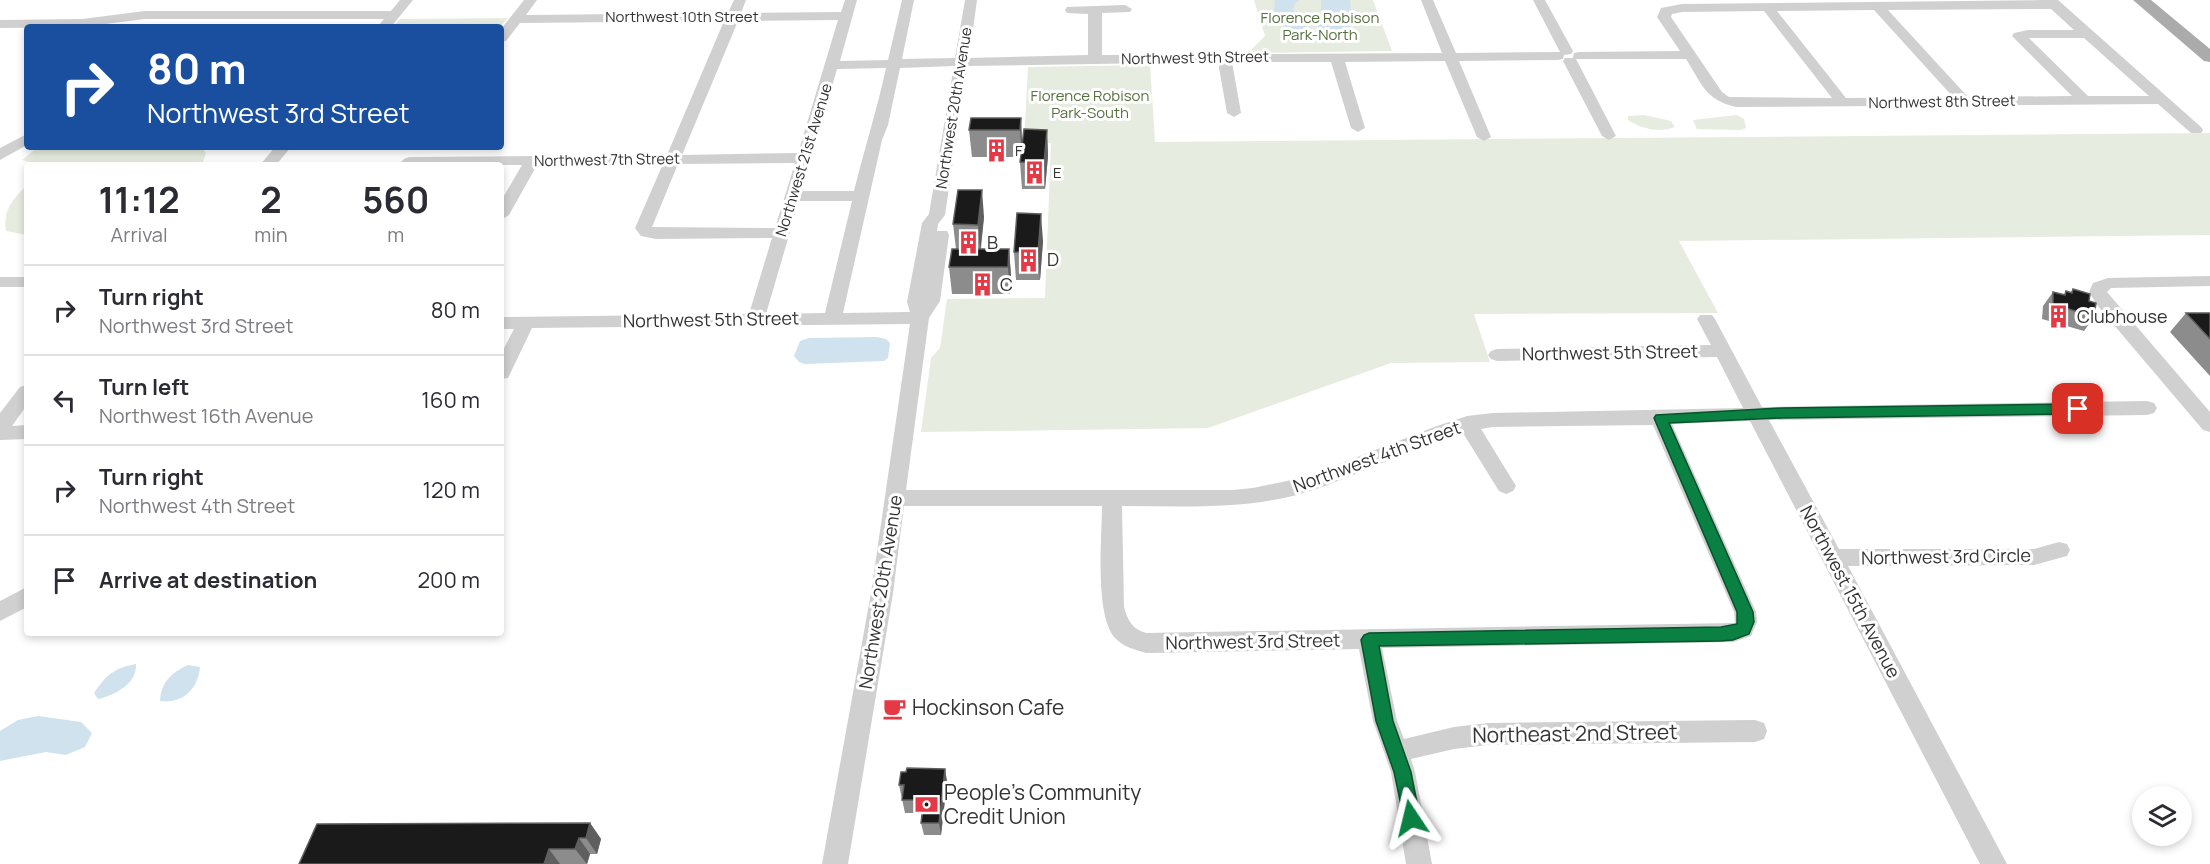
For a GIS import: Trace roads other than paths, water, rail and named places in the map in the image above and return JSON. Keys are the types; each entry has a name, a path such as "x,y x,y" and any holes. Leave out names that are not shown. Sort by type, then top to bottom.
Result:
{"main road":[{"path":"2141,0 2210,57"}],"street":[{"path":"168,24 192,0"},
{"path":"388,24 407,0"},
{"path":"504,35 531,0"},
{"path":"740,0 643,225 647,232 667,234 782,233"},
{"name":"Northwest 21st Avenue","path":"756,320 851,0"},
{"path":"833,319 874,140 881,125 908,0"},
{"name":"Northwest 20th Avenue","path":"836,864 879,615 920,318 931,302 942,222 937,215 971,0"},
{"path":"1427,0 1484,137"},
{"path":"1539,0 1609,136"},
{"path":"1689,55 1664,17 1662,10 1768,8 1801,4 1878,7 2053,2 2086,34 2196,130"},
{"path":"1878,7 1965,102"},
{"path":"1768,8 1843,103"},
{"path":"1072,10 1125,9"},
{"path":"1095,10 1095,59"},
{"path":"0,24 82,22 135,16 178,15 395,15"},
{"path":"278,24 287,15"},
{"name":"Northwest 10th Street","path":"518,19 847,16"},
{"path":"2084,100 2019,36 2086,34"},
{"name":"Northwest 9th Street","path":"832,65 1095,59 1689,55"},
{"name":"Northwest 8th Street","path":"1689,55 1717,95 1724,100 1741,104 2161,100"},
{"path":"1337,57 1358,128"},
{"path":"1224,58 1234,113"},
{"path":"0,155 24,140"},
{"path":"270,162 280,150"},
{"path":"409,162 419,150"},
{"name":"Northwest 7th Street","path":"470,162 804,158"},
{"path":"504,210 532,161"},
{"path":"793,196 861,196"},
{"path":"2210,281 2108,283 2099,287 2098,292 2103,302 2210,424"},
{"path":"0,282 24,282"},
{"name":"Northwest 5th Street","path":"504,323 920,318"},
{"name":"Northwest 15th Avenue","path":"1706,319 1994,864"},
{"path":"504,367 526,322"},
{"name":"Northwest 5th Street","path":"1497,355 1723,351"},
{"path":"0,426 24,396"},
{"name":"Northwest 4th Street","path":"895,498 1233,498 1274,494 1312,483 1436,431 1467,423 1520,419 2147,408"},
{"name":"Northwest 3rd Street","path":"1112,499 1113,607 1116,620 1124,634 1146,643 1733,633 1743,629 1746,622 1745,612 1660,418"},
{"path":"1467,423 1506,486"},
{"path":"0,433 24,432"},
{"name":"Northwest 3rd Circle","path":"1831,558 2034,557 2059,550"},
{"path":"0,612 24,598"},
{"path":"1369,640 1385,721 1402,772 1419,864"},
{"name":"Northeast 2nd Street","path":"1396,752 1462,737 1488,734 1755,731"}],"water":[{"path":"1275,0 1300,0 1295,3 1293,10 1296,18 1307,27 1299,36 1289,34 1274,12"},
{"path":"1321,0 1350,0 1352,26 1338,32 1319,29 1315,21 1321,13"},
{"path":"877,337 886,339 890,343 888,358 884,361 805,364 799,362 794,356 800,341 809,338"},
{"path":"136,664 133,677 124,688 98,699 94,693 107,677 116,670"},
{"path":"188,665 200,667 193,688 176,700 160,701 162,688 168,679"},
{"path":"38,716 81,722 92,733 85,747 66,755 46,752 0,761 0,731 18,720"}],"place":[{"name":"F","path":"997,151"},
{"name":"E","path":"1035,173"},
{"name":"B","path":"969,243"},
{"name":"D","path":"1029,260"},
{"name":"C","path":"982,285"},
{"name":"Clubhouse","path":"2059,317"},
{"name":"Hockinson Cafe","path":"894,708"},
{"name":"People's Community Credit Union","path":"926,805"}],"park label":[{"name":"Florence Robison Park-North","path":"1320,26"},
{"name":"Florence Robison Park-South","path":"1090,104"}]}
